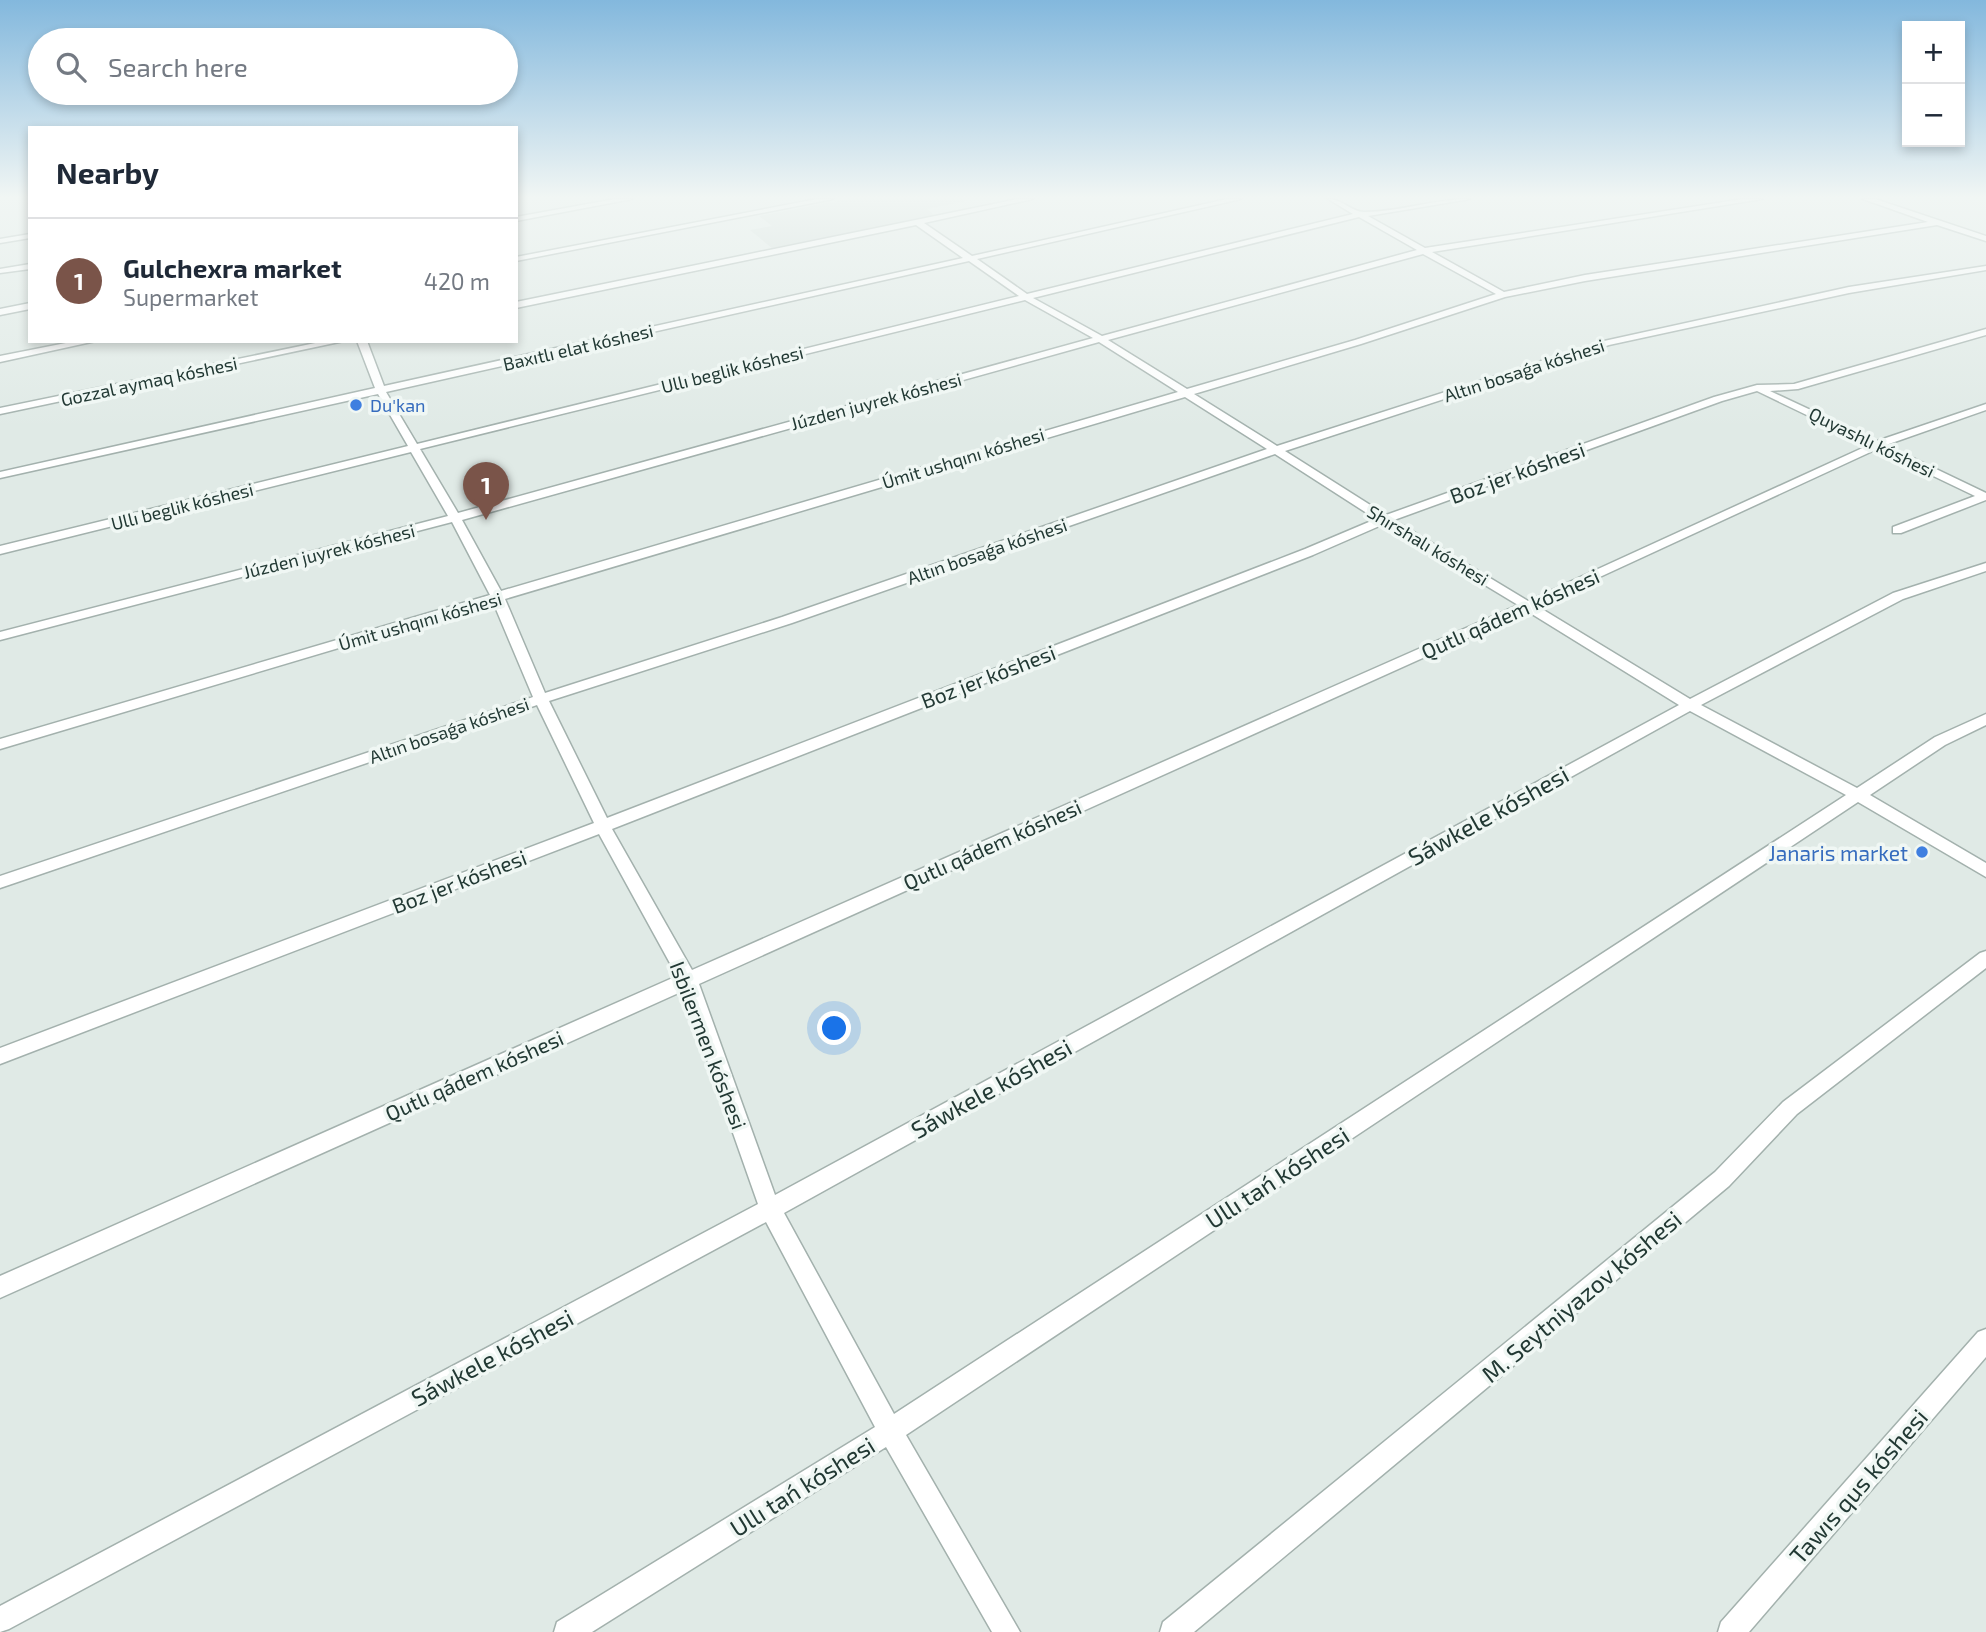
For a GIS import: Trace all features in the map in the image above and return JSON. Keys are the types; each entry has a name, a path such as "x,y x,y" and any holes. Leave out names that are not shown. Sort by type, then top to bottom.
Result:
{"street":[{"path":"518,305 660,275"},
{"name":"Baxıtlı elat kóshesi","path":"0,475 893,275"},
{"name":"Shırshalı kóshesi","path":"994,275 1690,705 1858,795 1986,871"},
{"name":"Ullı beglik kóshesi","path":"0,550 415,450 1114,275"},
{"name":"Júzden juyrek kóshesi","path":"0,636 455,518 1336,275"},
{"path":"1469,275 1503,295"},
{"name":"Úmit ushqını kóshesi","path":"0,744 1358,342 1503,295 1603,275"},
{"name":"Altın bosaǵa kóshesi","path":"0,882 541,699 787,620 1276,450 1607,343 1849,290 1941,275"},
{"path":"0,312 28,306"},
{"name":"Boz jer kóshesi","path":"0,1056 603,826 1309,552 1385,519 1718,399 1757,388 1794,387 1986,332"},
{"path":"0,359 82,343"},
{"name":"Gozzal aymaq kóshesi","path":"0,411 330,343"},
{"name":"Isbilermen kóshesi","path":"363,343 381,391 498,598 541,699 603,826 688,979 770,1209 891,1431 1007,1632"},
{"name":"Quyashlı kóshesi","path":"1757,388 1985,496"},
{"name":"Qutlı qádem kóshesi","path":"0,1287 1527,606 1878,445 1986,407"},
{"path":"1897,530 1985,496"},
{"name":"Sáwkele kóshesi","path":"0,1620 770,1209 1690,705 1898,596 1986,567"},
{"name":"Ullı tań kóshesi","path":"567,1632 891,1431 1940,741 1986,719"},
{"name":"M. Seytniyazov kóshesi","path":"1173,1632 1722,1179 1790,1108 1986,958"},
{"name":"Tawıs qus kóshesi","path":"1731,1632 1986,1340"}],"place":[{"name":"Du'kan","path":"356,405"},
{"name":"Gulchexra market","path":"486,520"},
{"name":"Janaris market","path":"1922,852"}]}
